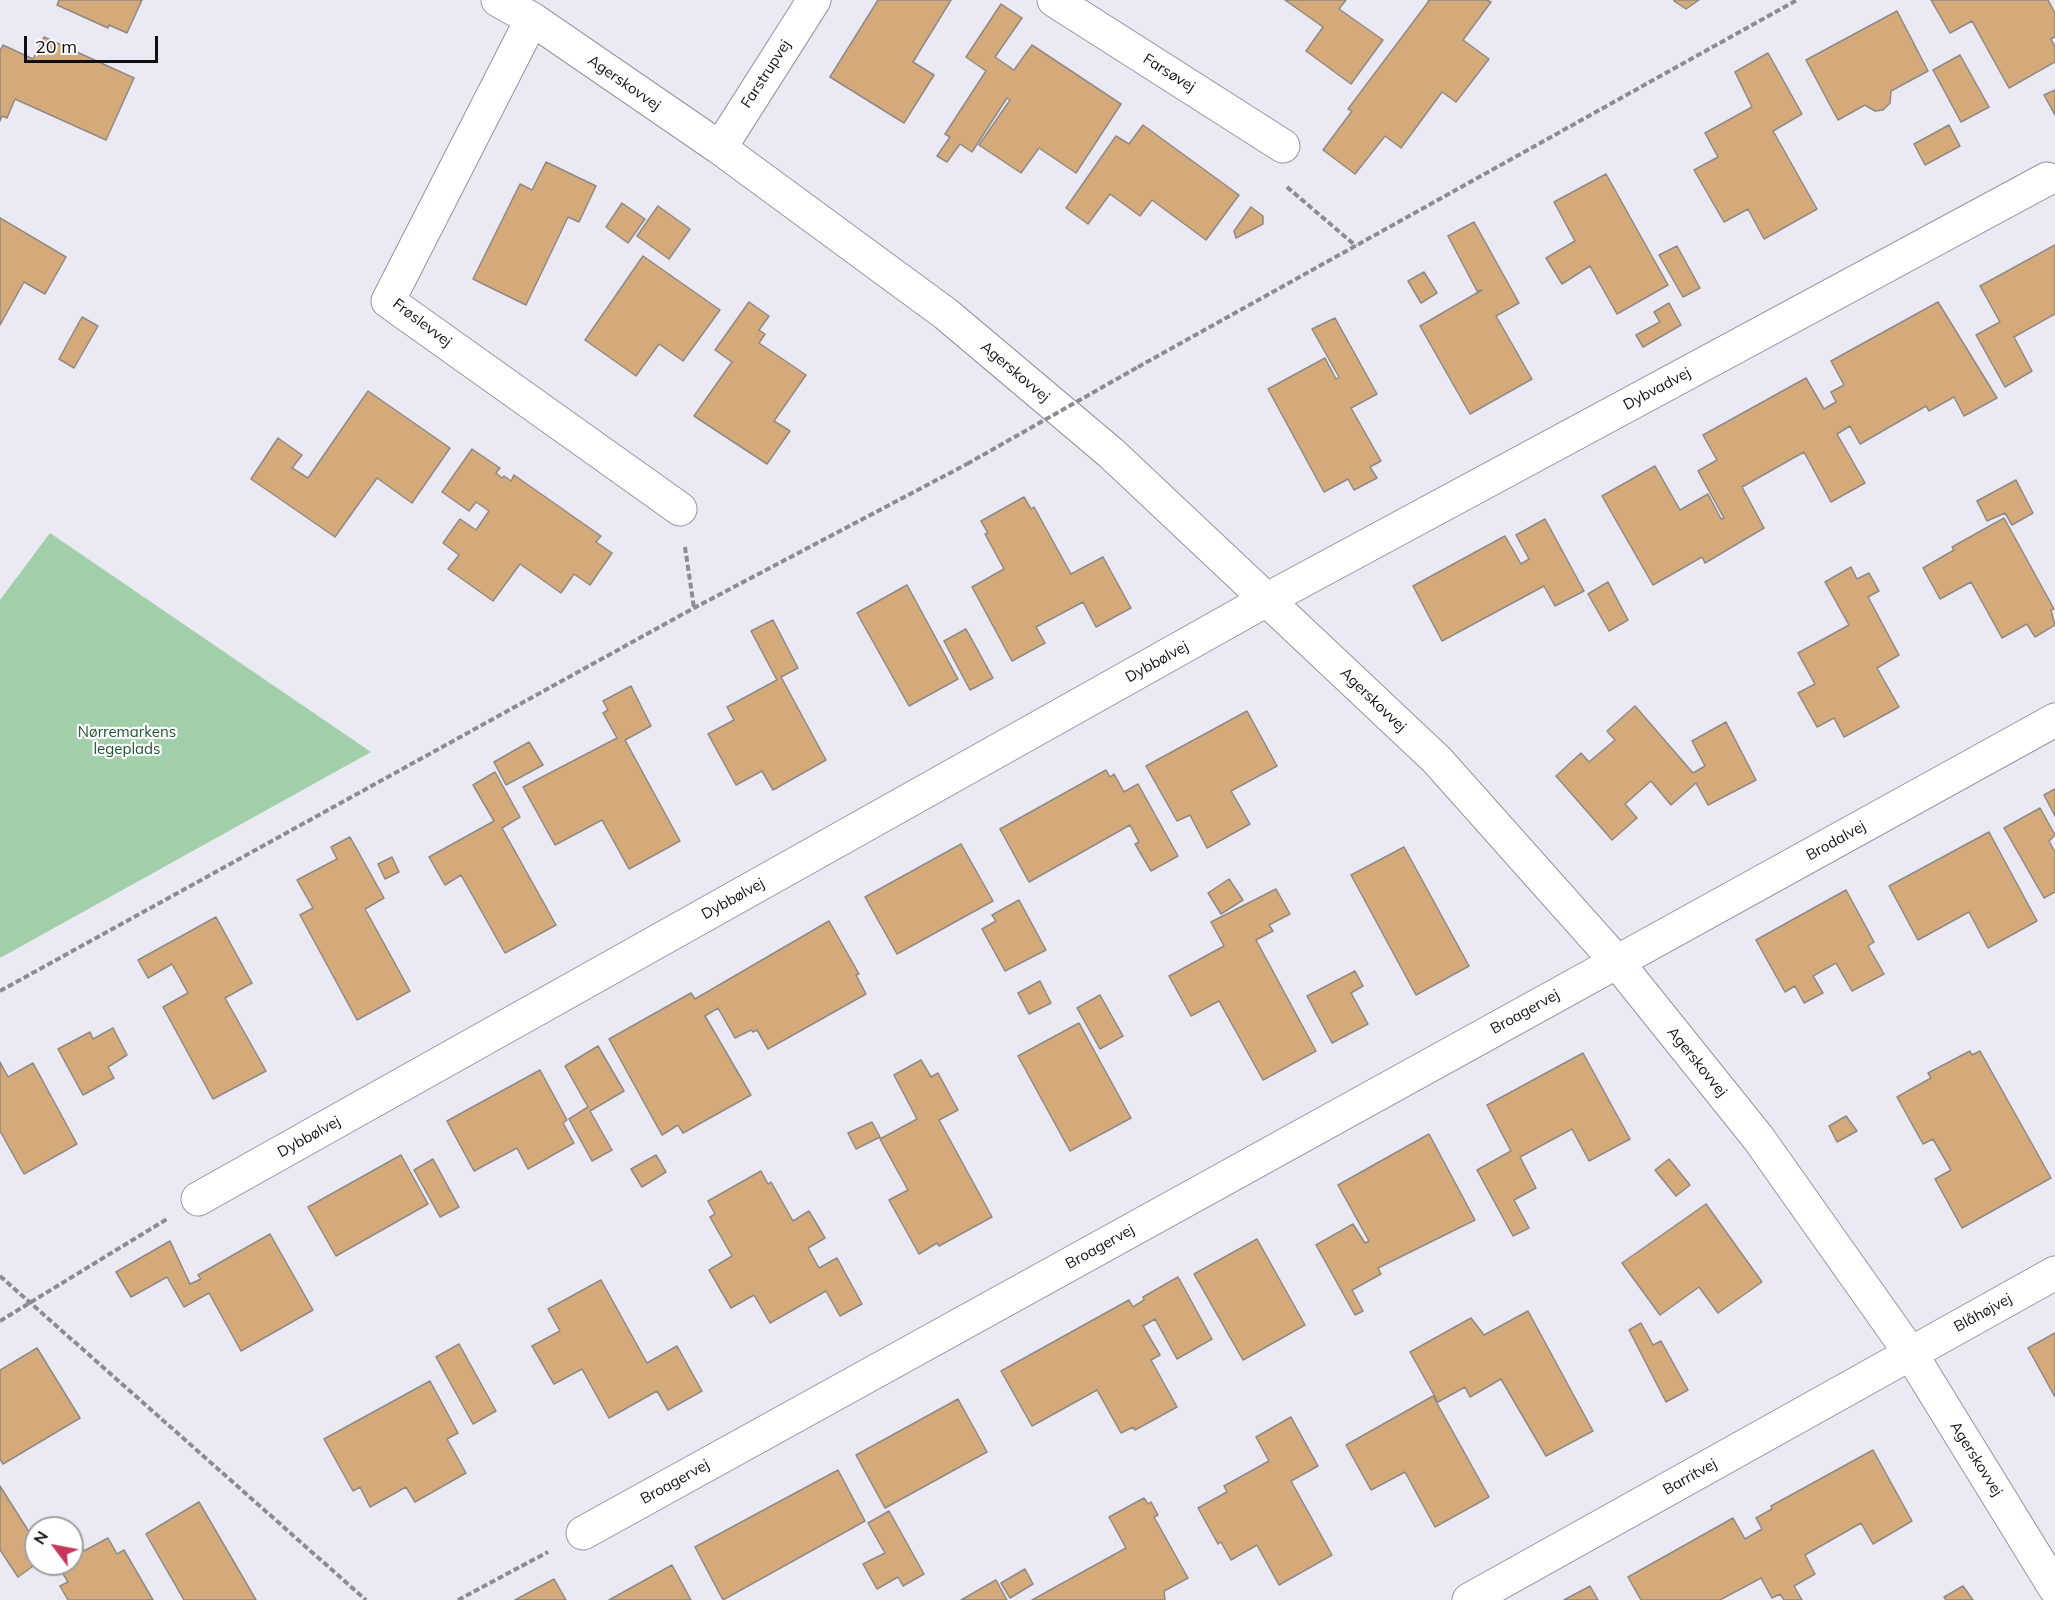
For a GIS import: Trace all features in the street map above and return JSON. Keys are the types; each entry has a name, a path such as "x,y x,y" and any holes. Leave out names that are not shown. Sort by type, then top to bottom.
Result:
{"street":[{"name":"Agerskovvej","path":"498,0 532,19 720,148 946,314 1112,453 1437,760 1617,962 1759,1139 1911,1354 2055,1588"},
{"name":"Farstrupvej","path":"720,148 814,0"},
{"name":"Farsøvej","path":"1054,0 1283,146"},
{"name":"Frøslevvej","path":"532,19 388,301 680,509"},
{"name":"Dybvadvej","path":"1268,599 2046,178"},
{"name":"Dybbølvej","path":"198,1199 1268,599"},
{"name":"Brodalvej","path":"1617,962 2055,720"},
{"name":"Broagervej","path":"583,1533 1617,962"},
{"name":"Blåhøjvej","path":"1911,1354 2055,1273"},
{"name":"Barritvej","path":"1469,1600 1911,1354"}],"path":[{"path":"0,991 694,608 967,464 1797,0"},
{"path":"1283,146 1283,183 1356,246"},
{"path":"680,509 694,608"},
{"path":"0,1321 198,1199"},
{"path":"0,1276 366,1600"},
{"path":"458,1600 583,1533"}],"green space":[{"name":"Nørremarkens legeplads","path":"50,533 371,752 0,958 0,600"}],"building":[{"path":"59,0 142,0 127,33 109,25 108,28 57,5"},
{"path":"878,0 951,0 913,62 934,75 904,123 830,77"},
{"path":"1285,0 1346,0 1339,9 1383,40 1351,84 1306,51 1323,27"},
{"path":"1428,0 1487,0 1491,2 1463,40 1489,59 1456,102 1442,92 1401,148 1385,136 1355,174 1323,150 1352,111 1348,109"},
{"path":"1674,0 1699,0 1686,9 1674,1"},
{"path":"1931,0 2048,0 2055,13 2055,37 2051,39 2055,47 2055,62 2009,88 1972,21 1950,33"},
{"path":"1001,4 1022,18 995,57 1014,70 1032,45 1121,104 1076,173 1039,148 1021,173 979,145 1010,100 1007,98 972,152 960,144 947,162 937,156 950,137 945,134 986,71 966,57"},
{"path":"1897,11 1928,71 1891,91 1890,103 1883,110 1875,111 1865,105 1838,120 1806,60"},
{"path":"44,37 134,78 106,140 15,99 7,118 2,116 0,121 0,51 3,45 33,59"},
{"path":"1768,53 1802,114 1773,131 1817,209 1764,239 1748,209 1724,222 1694,170 1718,157 1705,133 1752,107 1735,72"},
{"path":"1960,55 1989,107 1961,122 1933,70"},
{"path":"2055,90 2055,115 2044,95"},
{"path":"1143,125 1239,195 1206,240 1152,200 1140,216 1110,194 1088,224 1066,208 1116,136 1129,144"},
{"path":"1949,125 1960,146 1925,165 1914,144"},
{"path":"546,162 596,186 579,222 568,217 526,305 473,279 520,184 532,190"},
{"path":"1606,174 1668,285 1617,314 1590,266 1562,284 1546,258 1575,241 1554,202"},
{"path":"622,203 645,219 628,243 606,227"},
{"path":"658,206 690,229 669,259 637,236"},
{"path":"1251,207 1263,216 1263,224 1236,238 1234,231"},
{"path":"0,218 66,257 45,294 24,282 0,325"},
{"path":"1474,222 1519,303 1496,316 1532,379 1470,414 1420,326 1482,290 1477,291 1448,236"},
{"path":"2055,245 2055,314 2014,337 2032,371 2005,387 1976,335 2000,322 1980,286"},
{"path":"1677,246 1700,288 1683,297 1659,255"},
{"path":"643,256 720,310 683,361 659,344 636,376 585,340"},
{"path":"1424,272 1437,293 1421,303 1408,281"},
{"path":"749,302 769,316 759,330 765,334 759,343 806,375 774,421 790,431 767,464 694,416 732,362 715,350"},
{"path":"1938,302 1997,398 1964,416 1954,397 1929,411 1926,406 1860,444 1850,426 1837,434 1865,483 1831,502 1804,452 1742,487 1764,528 1705,563 1702,557 1653,585 1602,496 1655,466 1680,510 1708,494 1721,519 1724,518 1698,471 1717,460 1703,435 1806,378 1824,409 1836,402 1831,392 1844,385 1831,361"},
{"path":"1669,303 1681,325 1643,347 1636,335 1660,322 1654,312"},
{"path":"82,317 98,326 74,368 59,359"},
{"path":"1335,318 1377,394 1351,408 1381,461 1370,467 1377,478 1354,490 1348,479 1324,492 1268,389 1325,358 1336,379 1339,377 1312,329"},
{"path":"368,391 450,448 412,503 377,478 335,537 251,479 278,438 302,455 292,468 308,478"},
{"path":"472,449 500,468 496,473 502,478 504,476 511,481 514,475 601,536 596,542 612,553 590,585 574,574 561,593 520,564 493,601 448,569 459,555 443,543 460,519 476,530 489,511 476,502 469,511 442,492"},
{"path":"2016,480 2033,513 2012,525 2005,513 1987,521 1977,501"},
{"path":"1024,497 1031,509 1034,507 1071,574 1103,557 1131,608 1096,627 1083,602 1036,627 1045,643 1012,661 972,587 1004,569 985,534 988,533 981,521"},
{"path":"2004,518 2054,609 2051,610 2055,625 2035,637 2027,624 2002,638 1971,582 1940,599 1923,568 1954,550 1952,547"},
{"path":"1545,519 1584,591 1555,606 1544,586 1442,641 1413,586 1505,536 1521,564 1529,559 1516,535"},
{"path":"1851,567 1857,579 1869,573 1879,591 1868,597 1899,655 1877,668 1899,707 1844,737 1834,718 1817,727 1798,693 1815,684 1798,653 1849,625 1825,582"},
{"path":"1608,582 1628,620 1609,631 1588,594"},
{"path":"907,585 958,679 909,706 857,613"},
{"path":"773,620 798,668 781,677 826,760 773,790 762,771 736,785 708,734 734,720 727,707 777,680 751,631"},
{"path":"966,629 993,678 970,690 944,641"},
{"path":"631,686 651,726 625,740 680,841 629,869 602,820 555,845 523,787 617,738 603,713 608,710 603,701"},
{"path":"1635,706 1693,773 1705,766 1692,741 1726,722 1756,780 1708,805 1696,783 1671,805 1651,781 1625,804 1637,818 1612,840 1556,776 1581,753 1589,762 1615,740 1607,731"},
{"path":"1247,711 1277,766 1231,791 1250,824 1207,848 1190,815 1177,821 1146,766"},
{"path":"529,742 543,765 506,785 494,762"},
{"path":"1106,770 1110,777 1114,774 1124,792 1138,784 1178,856 1151,871 1135,844 1139,842 1130,825 1029,882 1000,829"},
{"path":"495,772 520,817 502,828 556,925 505,953 461,875 445,885 429,857 494,821 473,785"},
{"path":"2055,789 2055,816 2044,795"},
{"path":"2040,808 2055,835 2049,841 2055,852 2055,892 2044,898 2004,828"},
{"path":"1989,832 2037,921 1988,948 1969,912 1918,940 1889,886"},
{"path":"350,837 384,898 365,909 410,991 357,1020 300,915 313,908 297,880 337,859 331,847"},
{"path":"961,844 993,901 897,954 865,897"},
{"path":"1404,847 1469,966 1416,995 1351,875"},
{"path":"392,857 399,872 385,879 378,864"},
{"path":"1229,879 1243,900 1221,914 1208,893"},
{"path":"1276,889 1290,914 1269,925 1273,931 1256,940 1316,1051 1263,1080 1219,1001 1191,1016 1169,976 1224,946 1211,922"},
{"path":"1846,890 1874,942 1868,946 1884,974 1852,991 1836,963 1813,976 1823,993 1804,1003 1795,986 1785,992 1756,940"},
{"path":"1019,900 1046,950 1005,971 982,929 996,921 992,915"},
{"path":"216,917 252,983 225,998 266,1071 213,1099 163,1007 188,993 172,964 148,978 138,960"},
{"path":"829,921 859,974 856,975 866,994 768,1049 757,1030 753,1032 751,1030 735,1038 718,1008 705,1016 751,1095 683,1133 678,1125 662,1135 609,1039 691,993 695,999"},
{"path":"1355,971 1363,986 1351,993 1368,1024 1332,1043 1307,996"},
{"path":"1040,981 1051,1003 1029,1014 1018,993"},
{"path":"1100,995 1123,1036 1100,1049 1077,1008"},
{"path":"1079,1023 1131,1118 1070,1151 1018,1056"},
{"path":"113,1028 127,1055 108,1067 114,1078 83,1095 58,1049 90,1032 93,1039"},
{"path":"598,1046 624,1091 590,1111 612,1150 592,1161 569,1119 588,1107 565,1066"},
{"path":"1970,1051 1972,1055 1980,1051 2051,1178 1962,1228 1935,1179 1951,1170 1933,1139 1923,1144 1897,1097 1931,1078 1928,1073"},
{"path":"1583,1053 1630,1139 1589,1161 1572,1129 1520,1157 1536,1188 1514,1200 1529,1228 1513,1236 1477,1170 1511,1151 1487,1105"},
{"path":"921,1060 931,1077 938,1073 958,1110 939,1120 992,1217 939,1246 937,1243 919,1254 889,1200 908,1190 880,1139 917,1119 894,1075"},
{"path":"0,1062 8,1077 33,1063 77,1144 24,1174 0,1131"},
{"path":"540,1070 567,1120 563,1123 574,1143 528,1169 517,1148 474,1171 447,1121"},
{"path":"1846,1116 1857,1131 1837,1142 1829,1126"},
{"path":"872,1122 880,1137 856,1149 848,1133"},
{"path":"1429,1134 1475,1220 1378,1268 1381,1274 1352,1290 1363,1311 1355,1315 1316,1245 1353,1224 1365,1243 1369,1241 1338,1185"},
{"path":"401,1155 428,1204 336,1256 308,1207"},
{"path":"656,1155 666,1172 642,1187 631,1169"},
{"path":"433,1159 459,1207 440,1217 414,1170"},
{"path":"1669,1159 1690,1185 1676,1196 1655,1170"},
{"path":"761,1171 768,1184 771,1182 793,1221 809,1211 825,1238 808,1248 819,1268 837,1258 862,1304 840,1316 826,1291 770,1323 754,1295 731,1308 709,1270 732,1256 710,1217 715,1214 708,1201"},
{"path":"1706,1204 1762,1282 1718,1313 1699,1287 1660,1315 1622,1263"},
{"path":"270,1234 313,1310 241,1351 209,1293 184,1307 167,1277 131,1297 116,1272 170,1241 190,1284 201,1279 198,1275"},
{"path":"1257,1239 1305,1325 1243,1360 1194,1274"},
{"path":"1178,1277 1212,1339 1177,1359 1155,1319 1143,1326 1160,1355 1151,1360 1177,1407 1135,1430 1133,1427 1121,1433 1097,1390 1032,1426 1001,1371 1129,1300 1133,1307 1144,1300 1143,1297"},
{"path":"601,1280 647,1363 677,1346 702,1391 668,1410 657,1391 609,1418 582,1369 554,1384 532,1346 560,1331 548,1309"},
{"path":"1528,1311 1593,1431 1546,1456 1501,1379 1470,1397 1465,1387 1438,1402 1410,1352 1471,1318 1484,1335"},
{"path":"1641,1323 1653,1345 1661,1341 1688,1390 1666,1402 1629,1330"},
{"path":"2055,1333 2055,1397 2028,1348"},
{"path":"459,1344 496,1411 473,1424 436,1357"},
{"path":"37,1348 80,1418 3,1464 0,1459 0,1370"},
{"path":"430,1381 458,1433 447,1439 466,1473 415,1502 406,1487 370,1507 360,1487 353,1491 324,1439"},
{"path":"1433,1396 1489,1497 1435,1527 1405,1472 1371,1490 1346,1445"},
{"path":"958,1399 987,1452 885,1508 856,1455"},
{"path":"1291,1417 1318,1466 1291,1481 1332,1555 1279,1585 1257,1545 1231,1560 1221,1542 1218,1544 1198,1508 1227,1492 1224,1486 1269,1461 1256,1437"},
{"path":"1873,1450 1912,1521 1873,1544 1861,1523 1805,1555 1815,1574 1794,1586 1802,1600 1784,1600 1780,1594 1772,1598 1761,1578 1720,1600 1641,1600 1628,1577 1733,1518 1745,1539 1762,1529 1756,1518 1772,1509 1771,1506"},
{"path":"838,1470 865,1521 723,1600 695,1547"},
{"path":"0,1486 24,1524 24,1573 18,1577 0,1550"},
{"path":"1144,1498 1148,1504 1151,1502 1158,1515 1154,1517 1188,1578 1164,1591 1165,1600 1032,1600 1126,1548 1109,1517"},
{"path":"199,1502 256,1600 184,1600 146,1534"},
{"path":"889,1511 924,1574 903,1586 898,1577 877,1589 863,1564 885,1553 868,1523"},
{"path":"108,1538 117,1554 124,1550 153,1600 68,1600 60,1586 68,1582 64,1576 84,1576 84,1551"},
{"path":"672,1565 691,1600 609,1600"},
{"path":"1025,1569 1033,1584 1010,1598 1001,1583"},
{"path":"554,1579 566,1600 515,1600"},
{"path":"996,1580 1007,1600 961,1600"},
{"path":"1590,1586 1598,1600 1564,1600"},
{"path":"1963,1586 1973,1600 1946,1600 1944,1597"}]}
